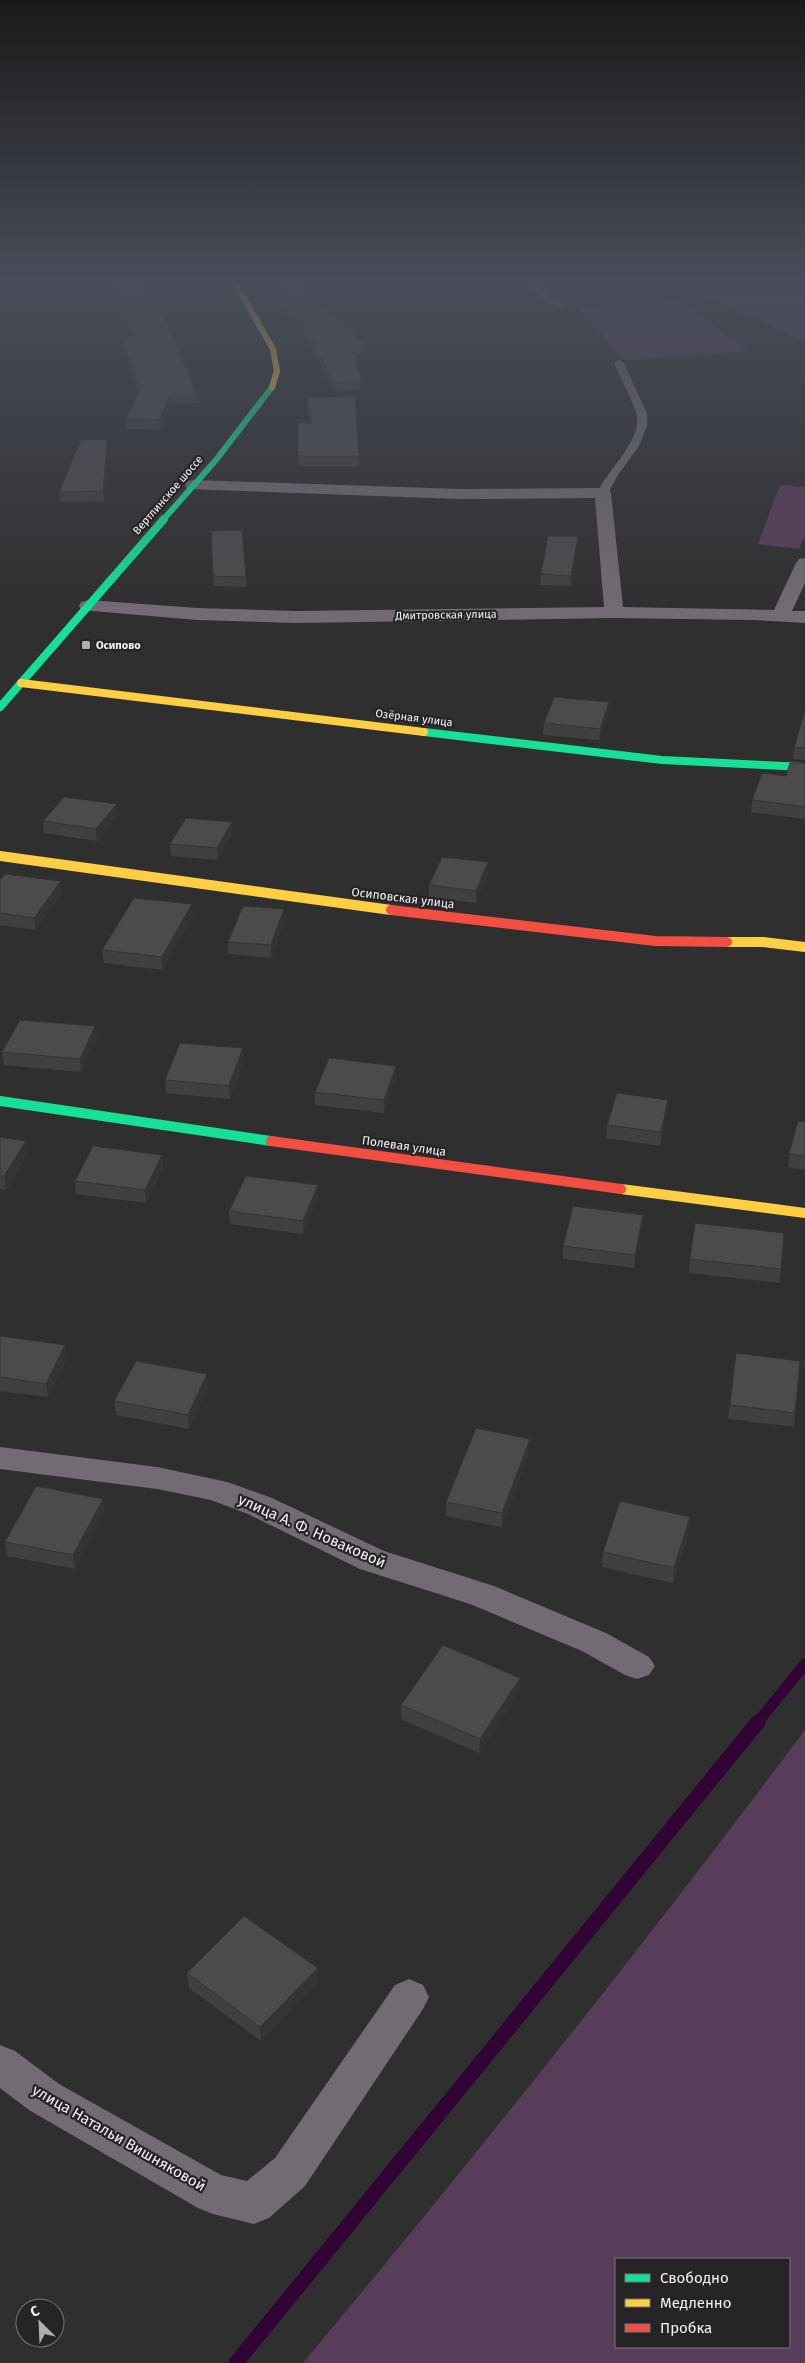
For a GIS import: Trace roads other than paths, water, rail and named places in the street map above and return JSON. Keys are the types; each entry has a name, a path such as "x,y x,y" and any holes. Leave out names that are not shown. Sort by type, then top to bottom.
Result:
{"street":[{"name":"Вертлинское шоссе","path":"0,707 253,415 271,389"},
{"path":"193,485 459,494 603,493 614,612"},
{"path":"781,615 805,563"},
{"name":"Дмитровская улица","path":"88,606 197,614 296,617 614,612 781,615 805,618"},
{"name":"Озёрная улица","path":"21,684 610,754 742,767 805,767"},
{"name":"Осиповская улица","path":"0,856 320,901 570,932 655,941 763,942 805,947"},
{"name":"Полевая улица","path":"0,1101 410,1161 805,1214"},
{"name":"улица А. Ф. Новаковой","path":"0,1458 157,1478 216,1490 260,1506 372,1560 482,1595 517,1609 594,1642 637,1666"},
{"name":"улица Натальи Вишняковой","path":"0,2064 44,2097 213,2194 254,2203 290,2172 409,1997"}],"lane":[{"path":"603,493 607,481 632,450 644,422 631,389"}],"waterway":[{"path":"757,1723 805,1664"},
{"path":"236,2363 758,1722"}],"place":[{"name":"Осипово","path":"86,645"}]}
